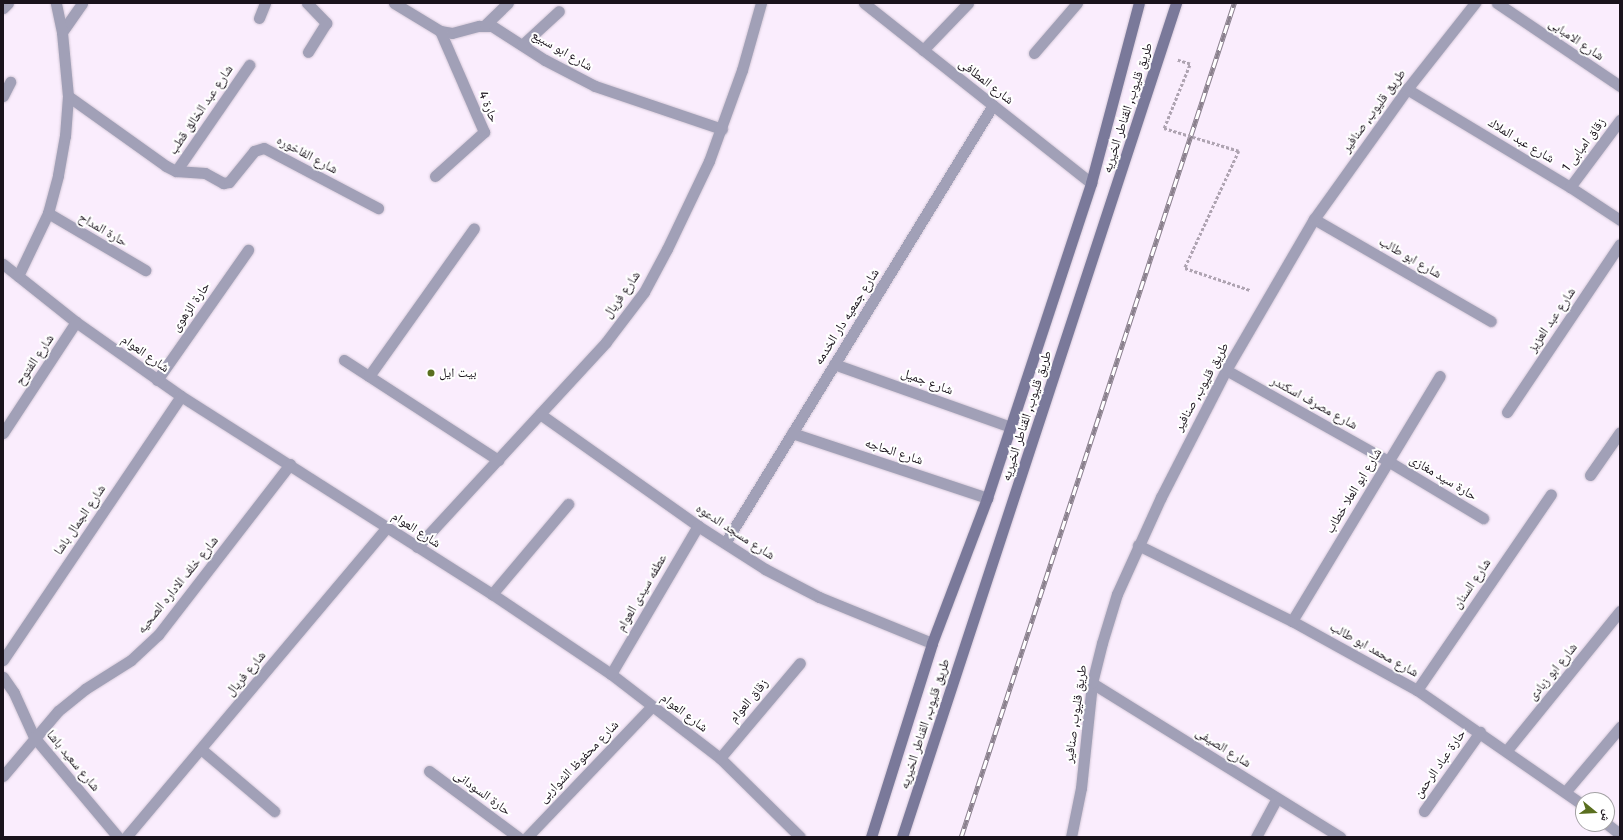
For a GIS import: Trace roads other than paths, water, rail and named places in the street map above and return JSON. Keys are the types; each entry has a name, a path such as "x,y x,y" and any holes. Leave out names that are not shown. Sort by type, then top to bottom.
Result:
{"main road":[{"name":"طريق قليوب, القناطر الخيريه","path":"872,837 932,643 987,498 1091,183 1139,3"},
{"name":"طريق قليوب, القناطر الخيريه","path":"902,837 1176,3"}],"street":[{"path":"3,8 8,3"},
{"path":"18,276 48,213 58,175 65,136 68,96 62,32 56,3"},
{"path":"62,32 82,3"},
{"path":"259,18 265,3"},
{"path":"306,3 326,22 308,52"},
{"path":"394,3 440,31 452,33 485,25 508,3"},
{"name":"شارع فريال","path":"417,548 606,342 644,292 689,206 722,129 742,70 761,3"},
{"name":"شارع المطافى","path":"864,3 1091,183"},
{"path":"923,50 968,3"},
{"path":"1034,53 1077,3"},
{"name":"طريق قليوب, صنافير","path":"1072,837 1081,788 1092,684 1117,594 1138,545 1226,370 1314,219 1406,89 1474,3"},
{"name":"شارع الامبابى","path":"1497,3 1620,86"},
{"path":"522,45 559,11"},
{"name":"شارع ابو سبيع","path":"485,25 497,29 522,45 595,86 722,129"},
{"name":"حارة 4","path":"435,176 484,132 440,31"},
{"name":"شارع عبد الخالق قطب","path":"176,171 249,65"},
{"path":"3,96 10,82"},
{"name":"شارع عبد الملاك","path":"1406,89 1570,187 1620,220"},
{"name":"شارع الفاخوره","path":"68,96 166,166 176,171 201,172 223,183 229,182 254,151 264,148 378,208"},
{"name":"شارع جمعيه دار الخدمه","path":"725,543 993,105"},
{"name":"زقاق امبابى 1","path":"1570,187 1620,120"},
{"name":"حارة المداح","path":"48,213 145,270"},
{"name":"شارع ابو طالب","path":"1314,219 1491,321"},
{"path":"369,376 474,228"},
{"name":"شارع عبد العزيز","path":"1507,412 1620,244"},
{"name":"حارة الزهوى","path":"157,380 248,250"},
{"name":"شارع العوام","path":"3,264 76,322 157,380 290,464 417,548 492,594 611,674 720,758 800,837"},
{"name":"شارع الفتوح","path":"3,433 76,322"},
{"path":"344,360 498,460"},
{"name":"شارع جميل","path":"834,364 1011,427"},
{"name":"شارع مصرف اسكندر","path":"1226,370 1388,461"},
{"name":"شارع ابو العلا خطاب","path":"1292,621 1440,376"},
{"name":"شارع الجمال باشا","path":"3,660 181,396"},
{"name":"شارع مسجد الدعوه","path":"540,414 698,526 765,569 819,597 932,643"},
{"path":"1590,475 1620,432"},
{"name":"شارع الحاجه","path":"792,433 987,498"},
{"name":"حارة سيد مغازى","path":"1388,461 1483,518"},
{"name":"شارع خلف الاداره الصحيه","path":"3,776 34,737 58,711 85,689 130,660 158,635 290,464"},
{"name":"شارع السنان","path":"1417,690 1550,494"},
{"path":"492,594 568,504"},
{"name":"عطفه سيدى العوام","path":"611,674 698,526"},
{"name":"شارع فريال","path":"126,837 387,527"},
{"name":"شارع محمد ابو طالب","path":"1138,545 1292,621 1417,690 1575,798"},
{"name":"شارع ابو زبادى","path":"1507,750 1620,611"},
{"name":"زقاق العوام","path":"720,758 800,663"},
{"name":"شارع سعيد باشا","path":"3,677 14,693 34,737 118,837"},
{"name":"شارع الصيفى","path":"1092,684 1340,837"},
{"name":"شارع محفوظ الشواربى","path":"527,837 652,706"},
{"path":"1566,791 1620,727"},
{"name":"حارة عباد الرحمن","path":"1424,812 1480,732"},
{"path":"201,749 274,811"},
{"name":"حارة السودانى","path":"429,772 518,837"},
{"path":"1256,837 1277,798"}],"railway":[{"path":"961,837 1234,3"}],"place":[{"name":"بيت ايل","path":"431,373"}]}
